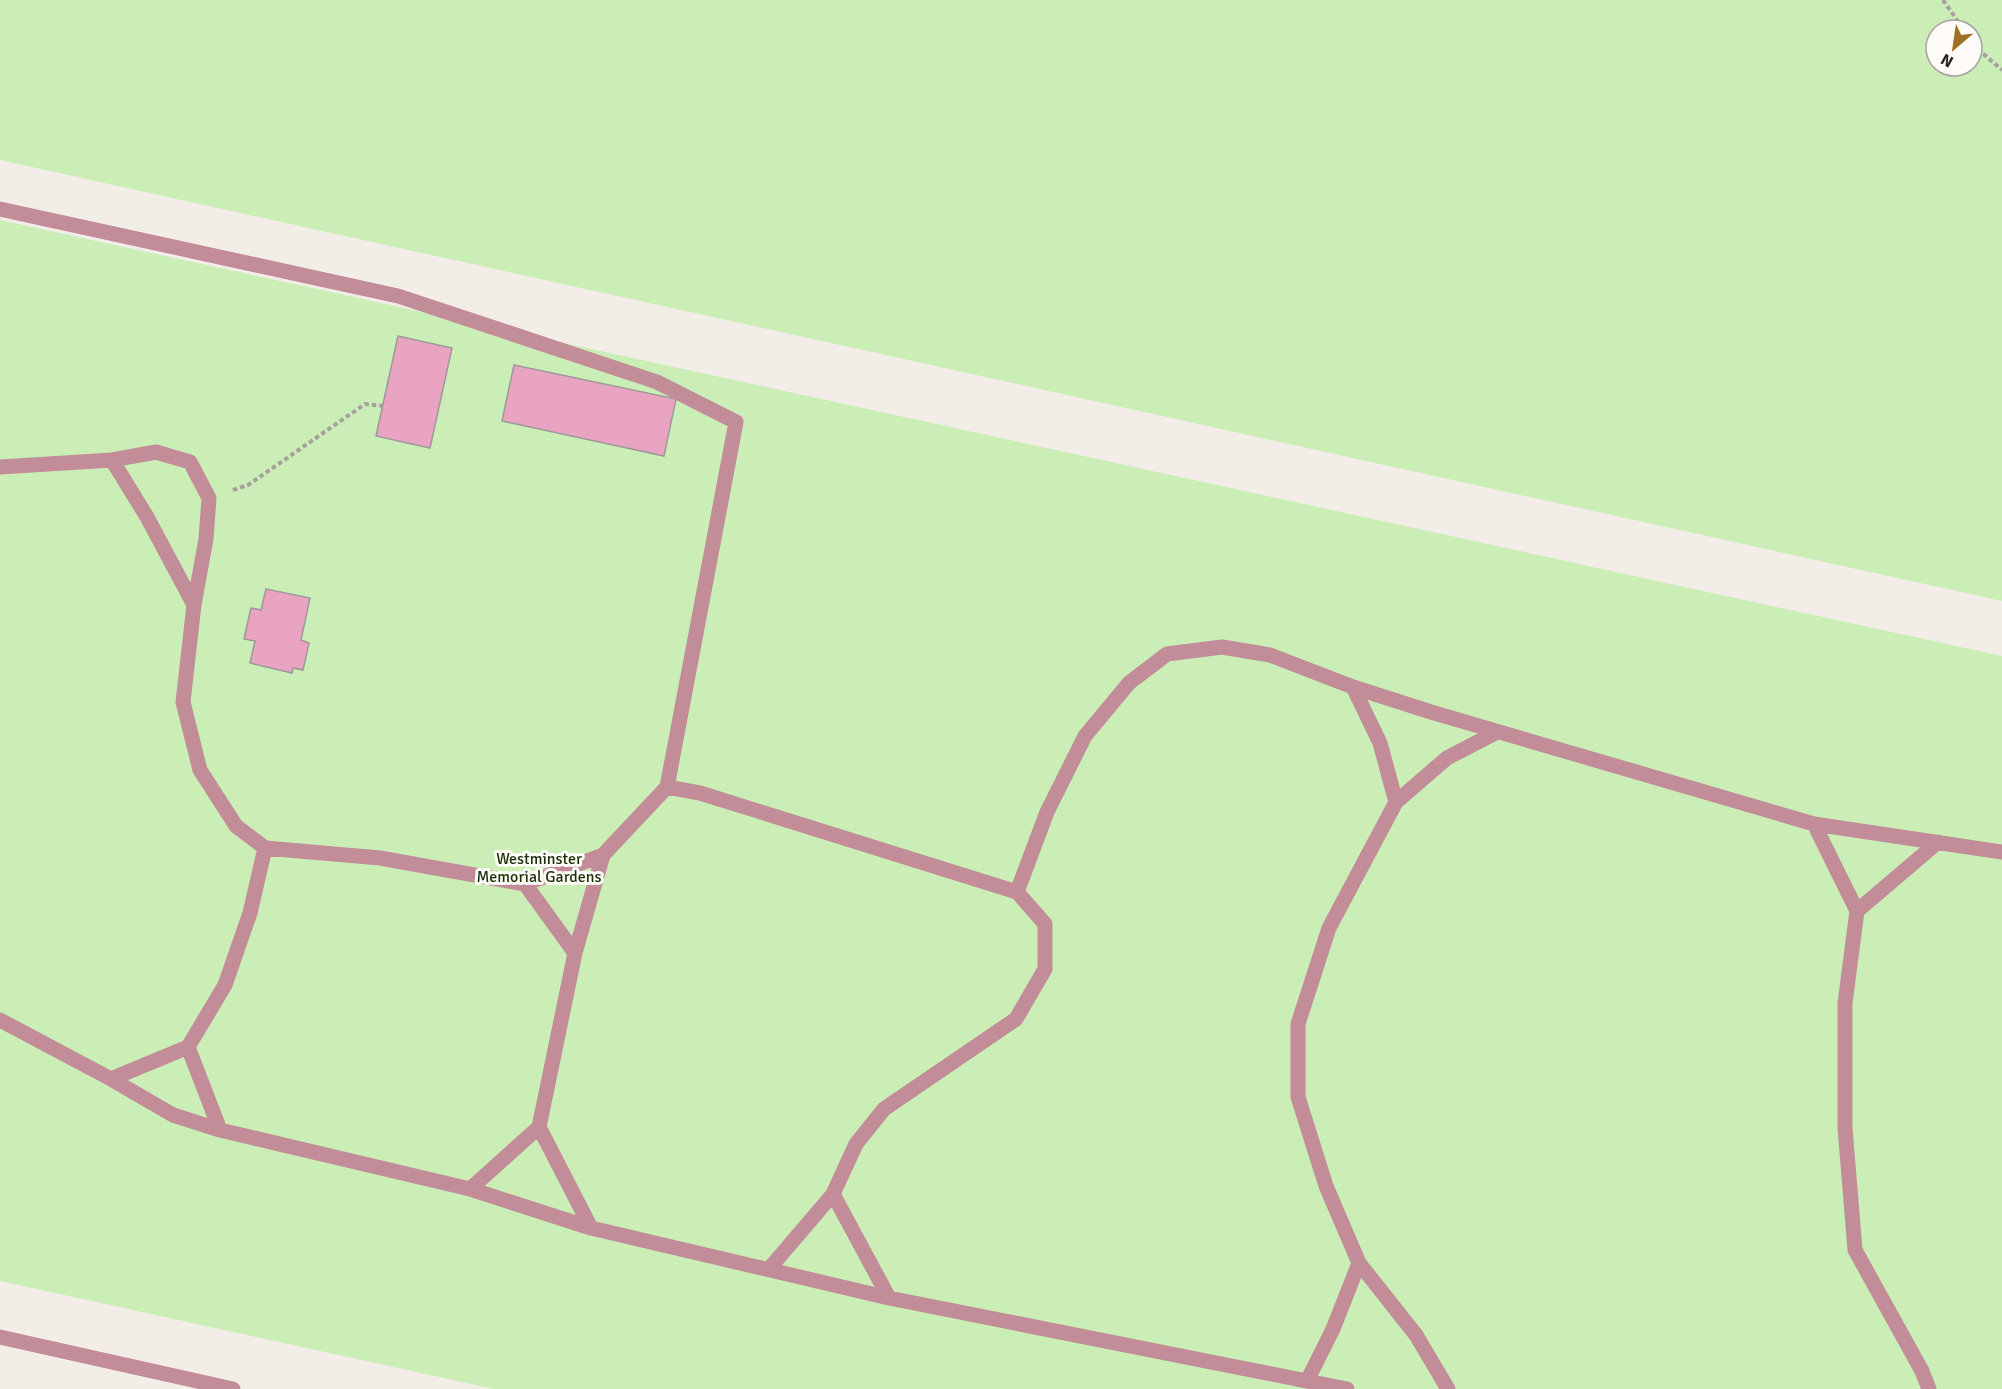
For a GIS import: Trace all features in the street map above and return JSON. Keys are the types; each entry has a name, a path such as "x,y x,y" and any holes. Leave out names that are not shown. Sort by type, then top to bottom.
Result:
{"lane":[{"path":"0,209 398,297 657,382 736,422 667,787 603,855 525,885 380,858 265,848 236,825 200,770 183,702 194,604 206,539 209,498 190,462 156,452 112,460 0,467"},
{"path":"112,460 147,517 194,604"},
{"path":"1017,892 1047,813 1085,736 1129,683 1167,654 1222,647 1270,655 1353,687 1497,732 1814,824 2002,852"},
{"path":"1353,687 1380,743 1396,802"},
{"path":"1448,1389 1416,1335 1359,1263 1326,1186 1298,1097 1298,1024 1329,928 1396,802 1447,758 1497,732"},
{"path":"667,787 700,792 1017,892 1045,924 1045,969 1016,1018 884,1109 856,1144 833,1194 769,1269"},
{"path":"1814,824 1857,911 1845,1003 1845,1128 1855,1250 1922,1371 1929,1389"},
{"path":"1857,911 1938,842"},
{"path":"111,1079 188,1047 225,985 250,913 265,848"},
{"path":"470,1189 539,1127 575,953 603,855"},
{"path":"525,885 575,953"},
{"path":"0,1020 173,1115 220,1130 470,1189 591,1228 889,1298 1347,1389"},
{"path":"188,1047 220,1130"},
{"path":"539,1127 591,1228"},
{"path":"833,1194 889,1298"},
{"path":"1307,1381 1333,1329 1359,1263"},
{"path":"0,1337 233,1389"}],"path":[{"path":"1943,0 1956,18"},
{"path":"1984,54 2002,70"},
{"path":"209,498 248,484 365,404 383,406"}],"green space":[{"path":"0,0 2002,0 2002,601 0,160"},
{"name":"Westminster Memorial Gardens","path":"0,220 2002,656 2002,1389 494,1389 0,1281"}],"building":[{"path":"398,336 452,348 430,448 376,436"},
{"path":"514,365 676,399 664,456 502,421"},
{"path":"266,589 310,598 301,640 309,643 303,670 293,668 292,673 250,663 255,641 244,639 251,608 261,610"}]}
